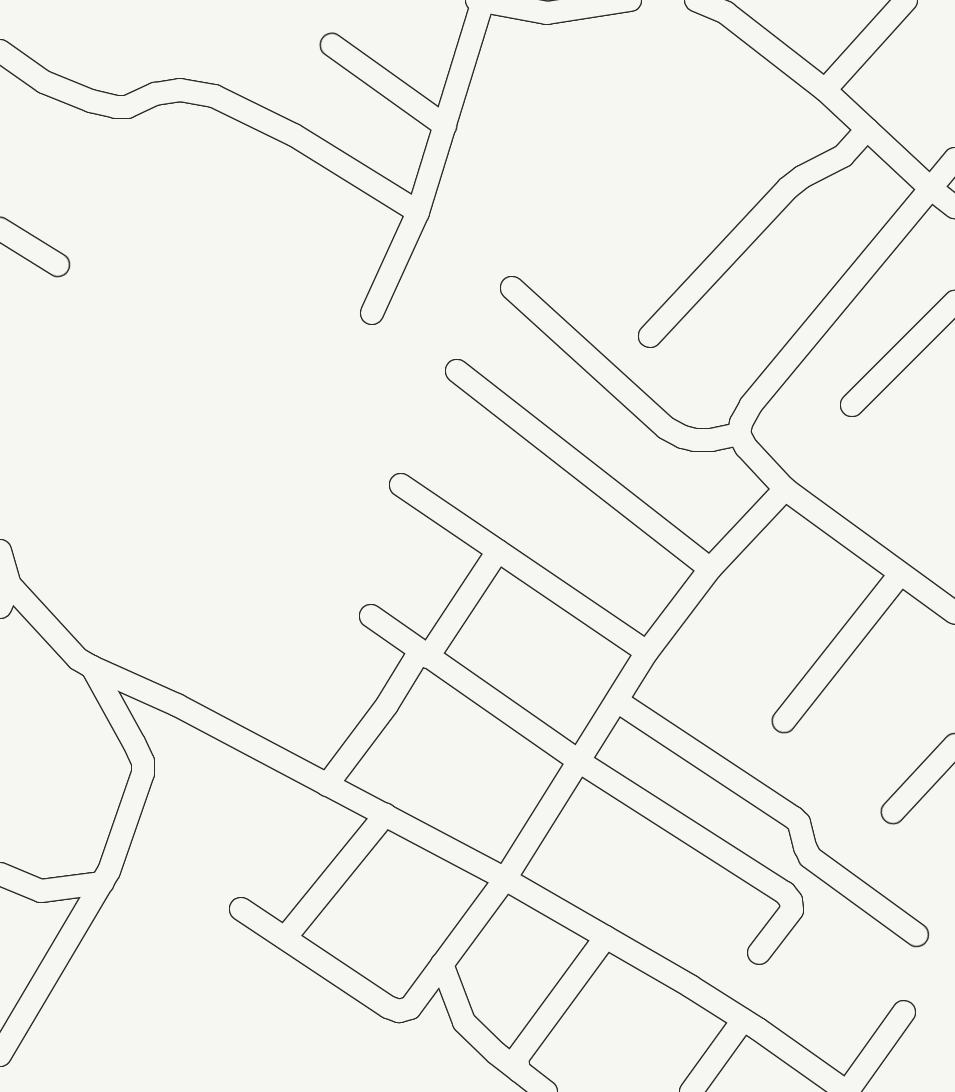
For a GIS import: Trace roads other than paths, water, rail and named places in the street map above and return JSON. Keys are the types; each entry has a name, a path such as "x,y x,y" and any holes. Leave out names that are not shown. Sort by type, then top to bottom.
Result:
{"street":[{"path":"372,312 418,212 445,126 480,1 547,13 630,0"},
{"path":"825,90 906,0"},
{"path":"708,2 825,90 929,187 955,207"},
{"path":"332,45 445,126"},
{"path":"0,51 44,82 91,101 116,107 127,107 155,94 180,90 214,96 294,135 418,212"},
{"path":"650,336 788,188 802,177 843,156 867,129"},
{"path":"955,159 929,187 751,405 741,423 739,434 746,447 785,489 955,613"},
{"path":"0,229 58,265"},
{"path":"512,288 666,428 683,437 695,440 711,440 739,434"},
{"path":"852,405 955,302"},
{"path":"458,371 710,569"},
{"path":"401,485 647,652"},
{"path":"241,909 378,1000 399,1011 410,1008 505,879 580,762 647,652 710,569 785,489"},
{"path":"0,551 10,585 78,659 92,667 177,705 505,879 606,937 743,1020 847,1092 904,1012"},
{"path":"327,785 498,551"},
{"path":"784,721 900,574"},
{"path":"0,607 10,585"},
{"path":"371,616 580,762 785,893 791,900 792,910 759,953"},
{"path":"0,1055 109,871 138,792 143,762 92,667"},
{"path":"617,701 794,818 799,823 805,847 810,857 917,935"},
{"path":"892,812 952,755"},
{"path":"284,938 385,816"},
{"path":"0,874 41,891 102,883"},
{"path":"519,1071 517,1058 521,1051 606,937"},
{"path":"442,964 464,1022 496,1054 546,1092"},
{"path":"691,1092 743,1020"}]}
